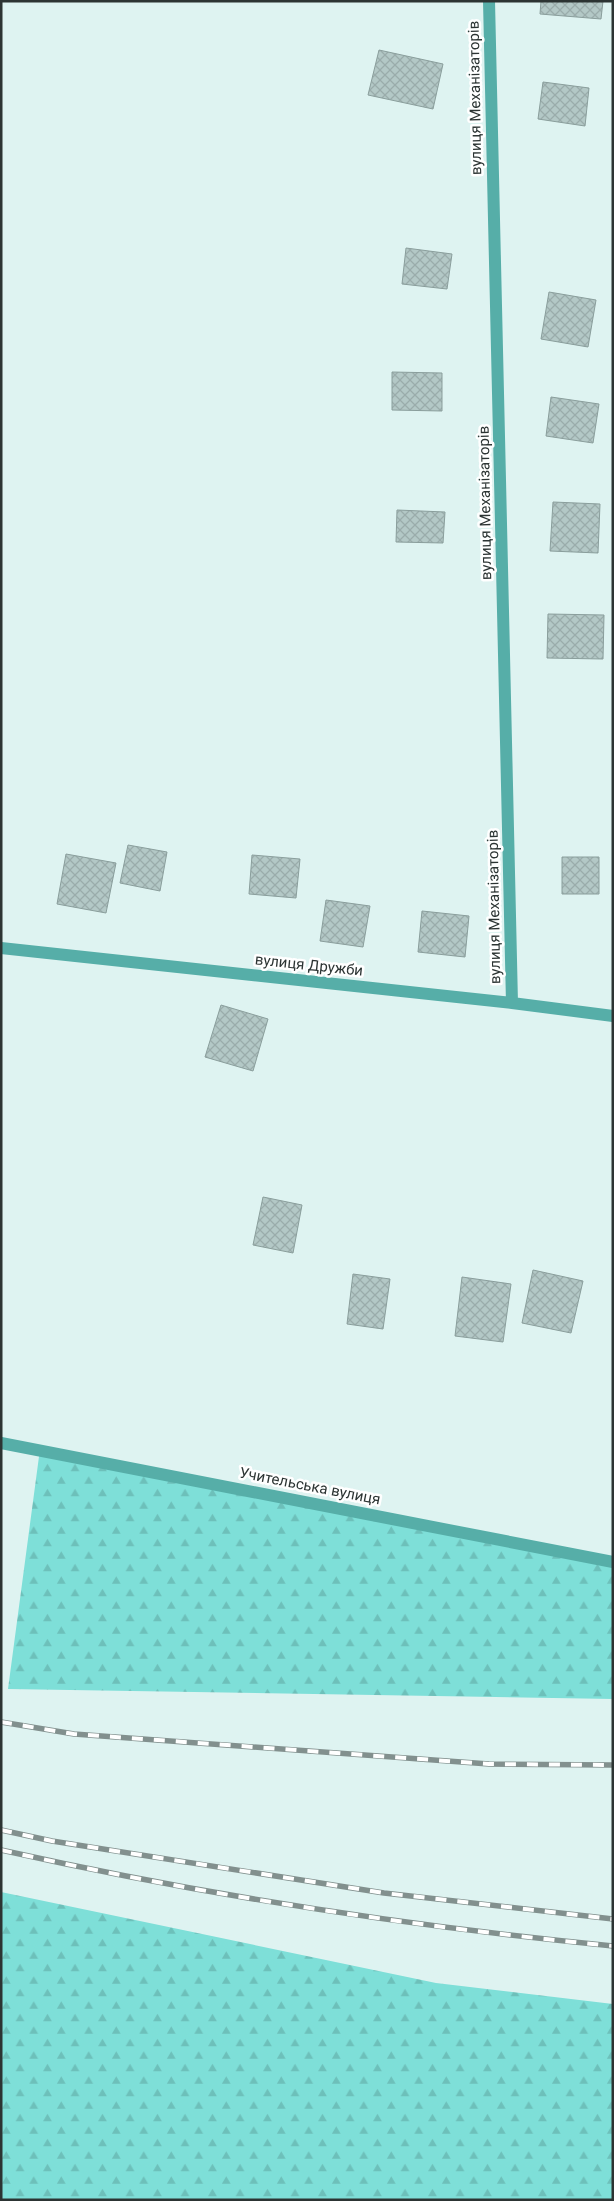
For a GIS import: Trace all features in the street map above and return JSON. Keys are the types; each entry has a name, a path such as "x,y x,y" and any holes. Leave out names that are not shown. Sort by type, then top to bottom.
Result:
{"street":[{"name":"вулиця Механізаторів","path":"489,1 512,1003"},
{"name":"вулиця Дружби","path":"1,948 512,1003 613,1016"},
{"name":"Учительська вулиця","path":"1,1443 613,1562"}],"green space":[{"path":"40,1449 613,1562 613,1699 8,1689"},
{"path":"1,1892 436,1983 613,2004 613,2200 1,2200"}],"building":[{"path":"541,1 603,1 601,19 540,14"},
{"path":"379,50 443,64 433,109 368,95"},
{"path":"543,82 589,88 585,126 538,119"},
{"path":"406,248 452,254 447,289 402,284"},
{"path":"549,292 596,300 588,347 541,339"},
{"path":"392,372 442,373 442,411 392,410"},
{"path":"551,397 599,404 593,443 546,436"},
{"path":"553,502 600,504 598,553 550,551"},
{"path":"397,510 445,512 443,543 396,542"},
{"path":"548,614 604,615 603,659 547,658"},
{"path":"128,845 167,852 160,891 120,883"},
{"path":"66,854 116,863 106,913 57,904"},
{"path":"252,855 300,859 296,898 249,894"},
{"path":"562,857 599,857 599,894 562,894"},
{"path":"326,900 370,906 363,947 320,941"},
{"path":"422,911 469,916 465,957 418,952"},
{"path":"221,1005 268,1019 253,1071 205,1057"},
{"path":"263,1197 302,1205 293,1253 253,1245"},
{"path":"533,1270 583,1281 571,1333 522,1323"},
{"path":"353,1274 390,1279 383,1329 347,1324"},
{"path":"462,1277 511,1284 503,1342 455,1336"}],"railway":[{"path":"1,1722 74,1734 489,1764 613,1765"},
{"path":"1,1830 52,1841 384,1893 613,1919"},
{"path":"1,1850 229,1895 382,1919 613,1946"}]}
